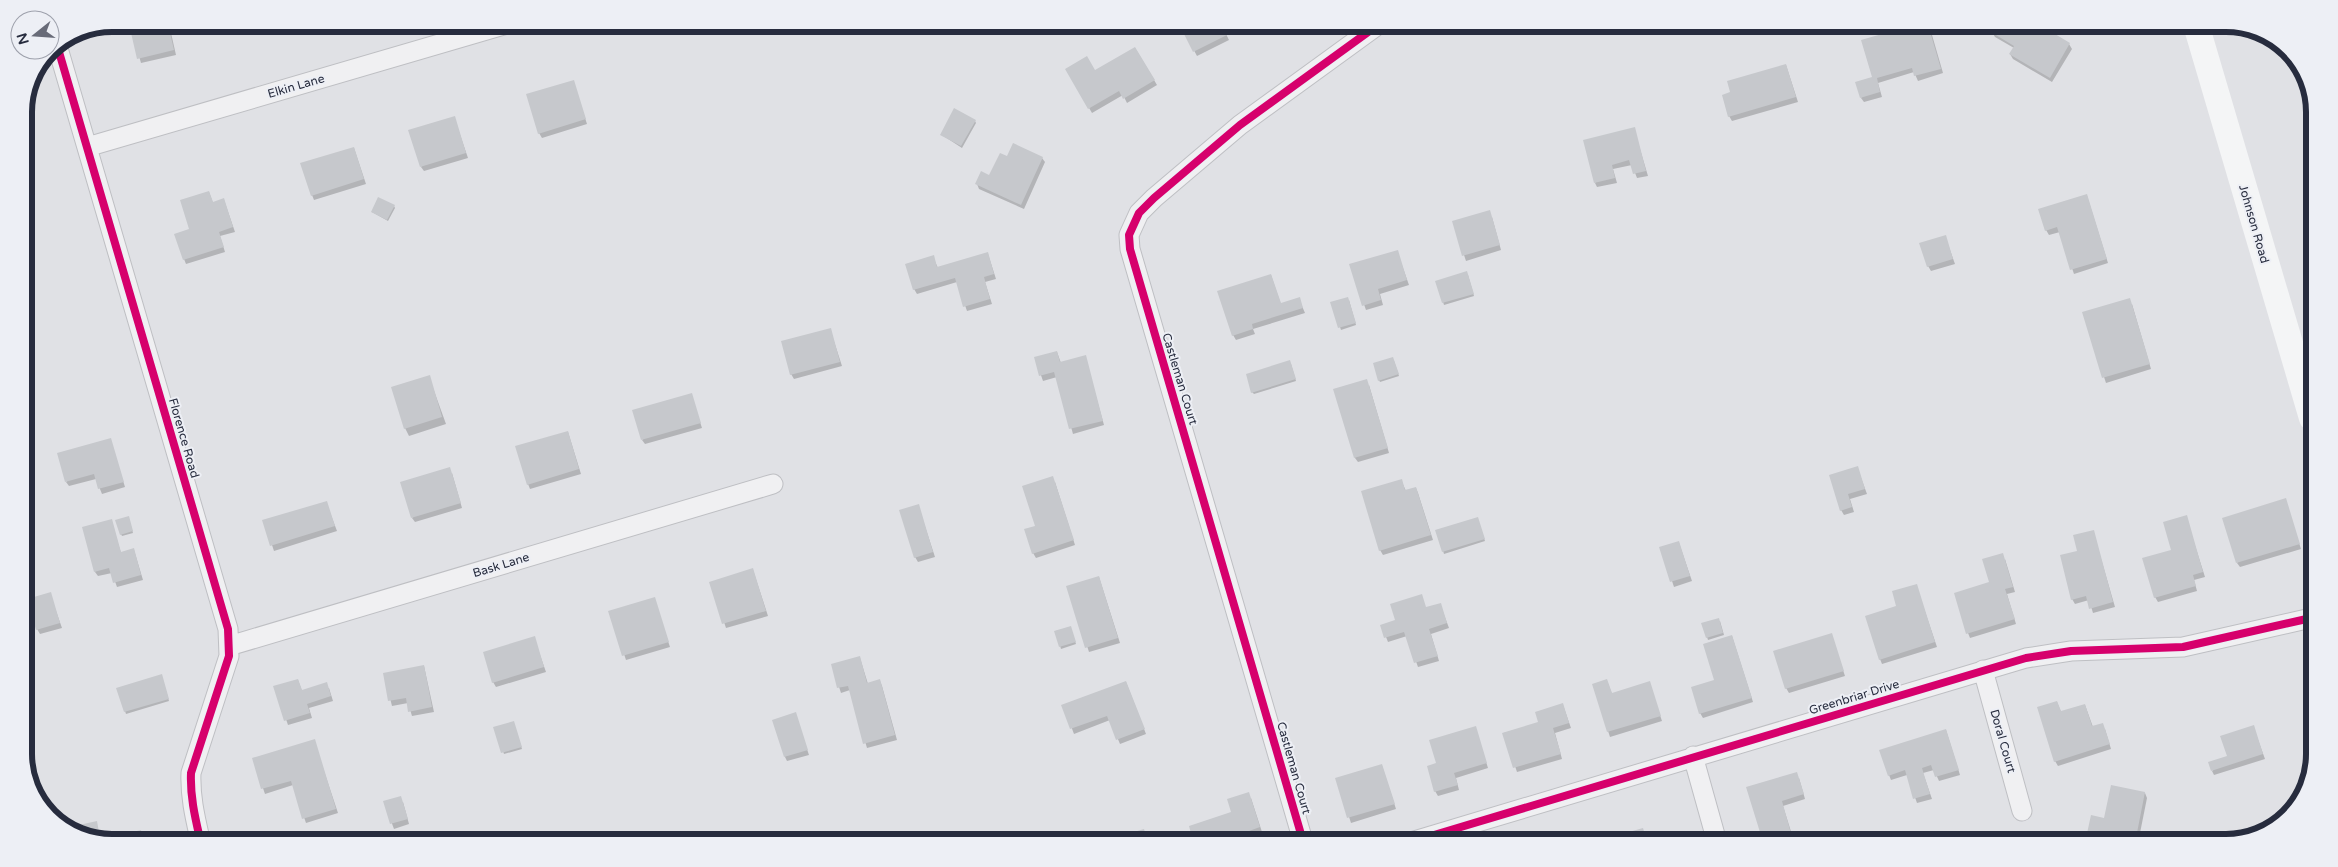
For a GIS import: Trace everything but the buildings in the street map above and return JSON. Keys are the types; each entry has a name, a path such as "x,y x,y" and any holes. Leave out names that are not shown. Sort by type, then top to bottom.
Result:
{"street":[{"name":"Elkin Lane","path":"87,147 480,32"},
{"name":"Castleman Court","path":"1301,834 1130,249 1129,235 1139,213 1240,125 1368,32"},
{"name":"Johnson Road","path":"2199,32 2305,396"},
{"name":"Florence Road","path":"60,55 224,614 230,646 229,656 191,773 190,788 199,834"},
{"name":"Bask Lane","path":"230,646 773,484"},
{"name":"Greenbriar Drive","path":"1437,834 1692,756 2026,658 2071,651 2183,647 2306,619"},
{"name":"Doral Court","path":"1983,670 2022,812"},
{"path":"1692,756 1715,834"}],"cycle path":[{"path":"1301,834 1130,249 1129,235 1139,213 1154,198 1240,125 1368,32"},
{"path":"60,55 228,629 229,656 191,773 192,798 199,834"},
{"path":"1437,834 2026,658 2071,651 2183,647 2306,619"}]}
